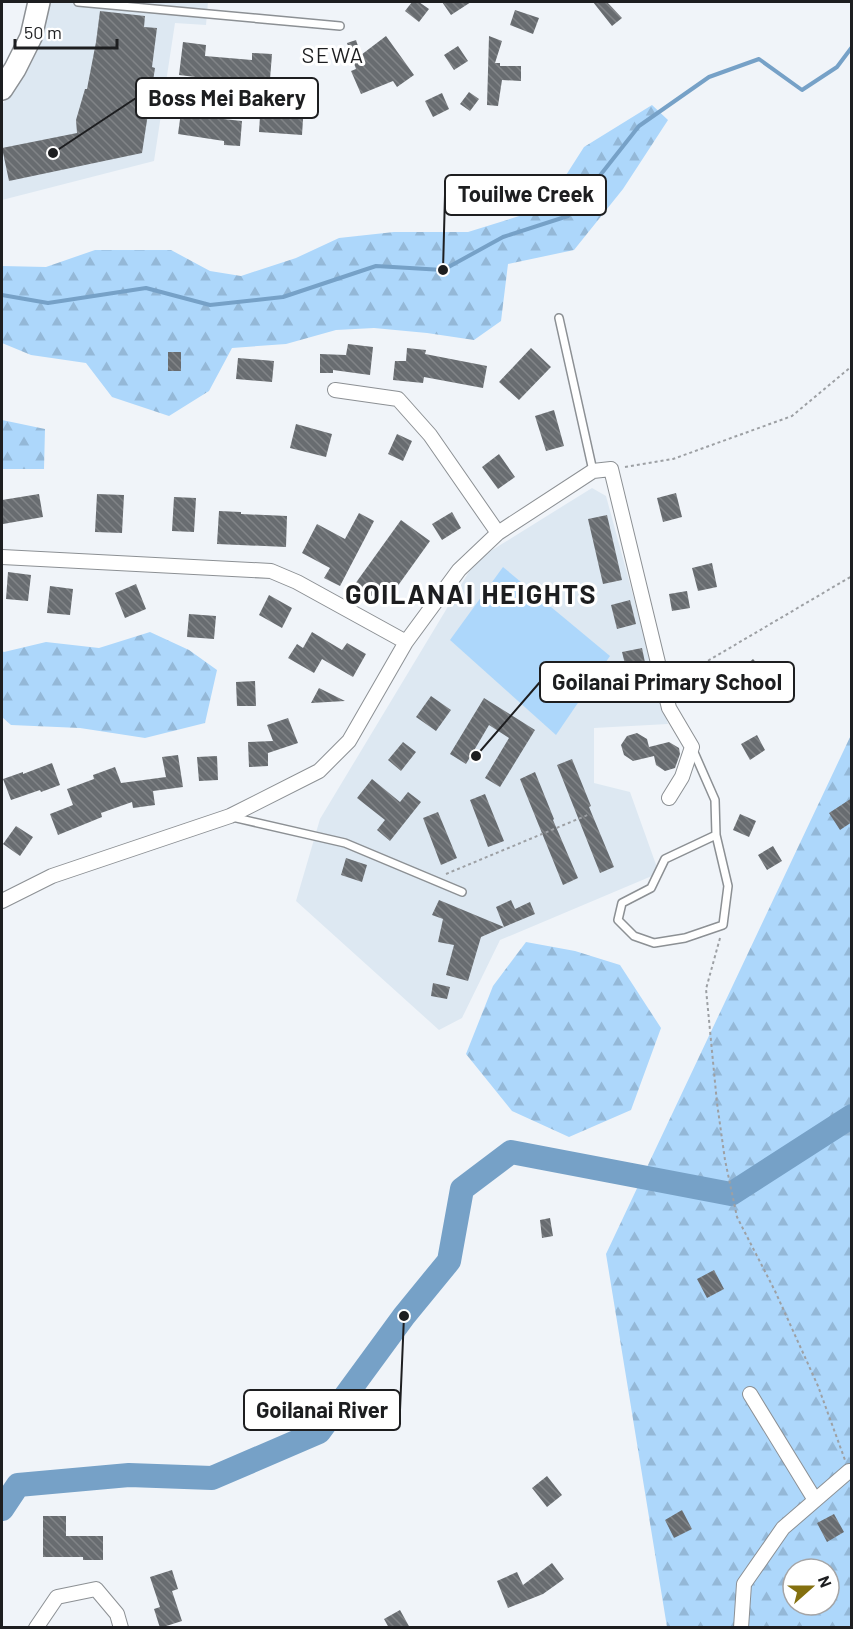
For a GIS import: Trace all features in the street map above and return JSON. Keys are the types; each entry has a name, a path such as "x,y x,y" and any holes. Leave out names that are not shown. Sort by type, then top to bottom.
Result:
{"main road":[{"path":"2,89 31,37 39,2"}],"street":[{"path":"335,390 398,399 430,435 498,534"},
{"path":"2,901 52,876 230,816 319,771 349,741 405,642 459,570 498,534 593,471 611,469 669,708 692,747 682,777 669,798"},
{"path":"2,557 271,571 297,582 405,642"},
{"path":"750,1394 815,1500"},
{"path":"741,1628 744,1584 783,1528 849,1471"},
{"path":"36,1628 57,1597 96,1589 117,1614 121,1628"}],"lane":[{"path":"78,2 340,26"},
{"path":"559,318 593,471"},
{"path":"692,747 715,800 716,835 729,886 723,925 685,938 654,943 634,936 618,920 622,903 651,888 664,859 716,835"},
{"path":"230,816 345,843 462,892"}],"path":[{"path":"611,469 673,459 792,416 852,366"},
{"path":"664,686 852,576"},
{"path":"432,880 590,814"},
{"path":"723,925 706,989 717,1103 725,1160 737,1217 776,1291 818,1386 849,1471"}],"shaded area":[{"path":"47,2 208,2 206,25 175,23 154,161 2,200 2,105 22,75"},
{"path":"592,488 606,496 668,724 594,728 594,783 630,792 659,873 500,940 462,1018 439,1030 296,901 320,819 476,560"}],"green space":[{"path":"652,105 668,120 623,189 574,250 508,264 501,321 474,340 374,328 336,330 286,344 232,348 209,391 169,416 112,397 86,363 31,355 2,343 2,266 46,267 95,250 171,250 210,271 241,276 296,258 339,238 394,232 468,232 545,208 584,147"},
{"path":"2,420 45,429 44,469 2,469"},
{"path":"503,567 610,656 556,735 450,640"},
{"path":"150,632 189,650 217,670 205,723 145,738 80,728 11,725 2,717 2,651 46,642 99,648"},
{"path":"851,735 851,1627 667,1627 606,1254"},
{"path":"526,942 575,951 620,965 661,1028 631,1110 569,1137 512,1111 466,1054 493,986"}],"building":[{"path":"412,2 419,2 429,9 419,22 405,11"},
{"path":"442,2 471,2 451,15"},
{"path":"593,2 607,2 622,18 612,26"},
{"path":"515,10 539,18 533,34 510,25"},
{"path":"100,11 145,16 144,27 157,28 152,67 155,68 142,153 9,181 2,148 77,133 76,120 85,89 87,89"},
{"path":"386,36 414,75 397,87 393,81 361,94 351,71 356,69 347,43 356,40 361,55"},
{"path":"489,36 502,41 495,63 500,63 500,66 521,66 521,81 502,80 498,106 487,105"},
{"path":"183,42 206,45 205,56 252,60 252,53 272,54 269,92 249,90 250,86 220,82 220,80 179,75"},
{"path":"458,46 468,61 454,70 444,55"},
{"path":"469,92 479,99 470,111 460,104"},
{"path":"442,93 449,109 433,117 425,101"},
{"path":"261,101 304,104 302,135 259,132"},
{"path":"182,105 215,110 214,118 242,121 240,146 224,145 224,141 178,134"},
{"path":"348,344 373,347 370,375 333,370 333,373 320,373 320,354 346,355"},
{"path":"407,348 426,350 425,354 487,366 483,388 424,377 423,383 393,380 395,361 406,361"},
{"path":"531,348 551,367 519,400 499,382"},
{"path":"168,352 181,352 181,371 168,371"},
{"path":"238,358 274,361 272,382 236,379"},
{"path":"554,410 564,446 546,451 535,416"},
{"path":"296,424 332,434 326,457 290,448"},
{"path":"397,434 412,441 403,461 388,454"},
{"path":"499,454 515,477 498,489 482,467"},
{"path":"676,493 682,517 663,522 657,498"},
{"path":"39,494 43,517 3,524 2,500"},
{"path":"97,494 124,495 122,533 95,532"},
{"path":"174,497 196,498 194,532 172,531"},
{"path":"219,511 287,516 286,547 217,544"},
{"path":"452,512 461,528 442,540 432,524"},
{"path":"359,513 374,521 340,586 324,578 330,568 302,553 317,524 345,539"},
{"path":"607,515 622,580 603,584 588,519"},
{"path":"401,520 430,541 384,605 355,584"},
{"path":"712,563 717,587 698,591 692,568"},
{"path":"8,572 31,575 28,601 6,599"},
{"path":"136,584 146,609 125,618 115,593"},
{"path":"50,586 73,589 70,615 47,613"},
{"path":"687,591 690,608 672,611 669,594"},
{"path":"269,595 292,608 282,628 259,615"},
{"path":"630,600 636,624 617,629 611,605"},
{"path":"189,614 216,616 214,639 187,637"},
{"path":"312,632 342,650 347,643 366,654 353,677 322,659 314,673 288,658 297,644 303,648"},
{"path":"642,648 647,672 628,676 622,652"},
{"path":"753,659 765,672 752,684 739,671"},
{"path":"255,681 256,706 237,706 236,682"},
{"path":"319,688 345,701 311,703"},
{"path":"431,696 451,710 436,731 416,717"},
{"path":"484,698 535,730 500,787 485,778 509,738 489,725 466,764 450,754"},
{"path":"288,718 298,743 268,753 268,766 249,767 248,742 273,741 267,725"},
{"path":"637,733 647,739 649,747 669,742 679,748 680,754 675,768 665,771 656,765 654,756 633,761 624,755 621,745 627,736"},
{"path":"757,735 765,750 750,760 741,744"},
{"path":"403,742 416,752 401,771 388,760"},
{"path":"178,755 183,787 153,791 155,805 133,808 132,802 101,813 102,817 58,835 50,814 73,805 67,789 94,779 93,775 115,767 121,783 166,777 162,757"},
{"path":"217,756 218,780 199,781 197,757"},
{"path":"572,759 614,867 600,873 557,765"},
{"path":"52,763 60,785 11,800 3,779"},
{"path":"535,772 578,878 563,885 520,779"},
{"path":"372,779 400,802 408,792 421,802 390,841 377,830 385,820 357,798"},
{"path":"485,794 504,841 488,847 470,800"},
{"path":"852,798 852,822 840,830 829,813"},
{"path":"438,812 457,858 441,865 423,818"},
{"path":"740,814 756,821 749,837 733,830"},
{"path":"16,826 33,837 20,856 3,844"},
{"path":"773,846 782,861 767,870 758,855"},
{"path":"346,858 367,865 362,882 341,875"},
{"path":"439,900 504,927 481,937 468,981 446,975 454,945 438,942 443,919 432,915"},
{"path":"511,900 515,909 530,902 535,914 504,927 496,907"},
{"path":"433,983 450,987 447,999 431,996"},
{"path":"550,1218 553,1236 542,1238 540,1220"},
{"path":"714,1270 724,1289 707,1298 697,1279"},
{"path":"547,1476 562,1495 547,1507 532,1488"},
{"path":"682,1510 692,1529 674,1538 665,1520"},
{"path":"834,1514 844,1532 827,1542 817,1523"},
{"path":"43,1516 66,1516 66,1536 103,1536 103,1560 83,1560 83,1557 43,1557"},
{"path":"552,1563 564,1579 543,1594 508,1608 497,1581 517,1572 523,1585"},
{"path":"172,1570 178,1589 172,1591 182,1621 160,1628 154,1609 160,1607 150,1577"},
{"path":"400,1610 410,1628 389,1628 384,1619"}],"waterway":[{"path":"2,295 48,303 146,288 210,305 283,297 376,266 443,270 503,237 568,216 639,126 709,77 759,59 802,90 837,67 852,47"},
{"path":"2,1509 18,1485 129,1475 212,1478 319,1432 404,1316 449,1261 462,1189 511,1152 731,1194 852,1116"}],"place":[{"name":"Boss Mei Bakery","path":"53,153"},
{"name":"Touilwe Creek","path":"443,270"},
{"name":"Goilanai Primary School","path":"476,756"},
{"name":"Goilanai River","path":"404,1316"}],"district":[{"name":"SEWA","path":"333,54"},
{"name":"GOILANAI HEIGHTS","path":"471,593"}]}
